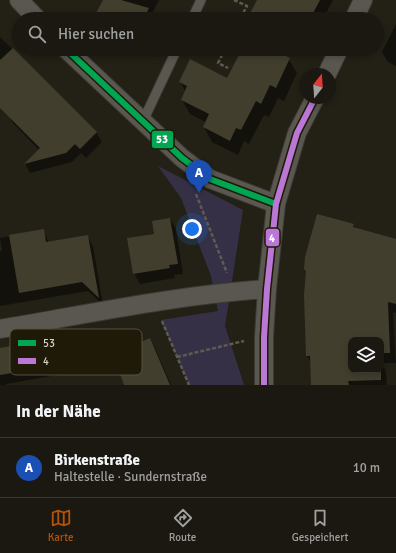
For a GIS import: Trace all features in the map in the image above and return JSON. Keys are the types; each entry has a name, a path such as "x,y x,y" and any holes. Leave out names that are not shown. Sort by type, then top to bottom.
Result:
{"street":[{"path":"19,0 30,12"},
{"path":"357,12 363,0"},
{"path":"73,56 182,158 210,179 276,204"},
{"path":"329,68 335,56"},
{"path":"264,385 266,289 276,204 297,133 312,104"},
{"path":"0,329 158,302 234,291 266,289"}],"lane":[{"path":"195,12 201,0"},
{"path":"142,121 174,56"}],"path":[{"path":"234,0 247,6 244,12"},
{"path":"222,56 218,63 228,68"},
{"path":"194,188 234,291"},
{"path":"158,302 161,320 189,385"},
{"path":"177,357 264,337"}],"shaded area":[{"path":"158,166 243,210 225,326 244,385 189,385 161,320 218,311 211,276 181,198"}],"building":[{"path":"103,0 121,0 149,8 147,12 97,12"},
{"path":"257,0 320,0 314,12 251,12"},
{"path":"12,49 12,56 21,56 97,132 80,149 75,144 66,153 24,164 40,148 0,108 0,60"},
{"path":"238,56 286,56 290,58 276,88 270,85 261,104 256,101 241,130 236,128 230,141 203,127 209,114 181,100 187,86 179,82 190,59 227,78"},
{"path":"317,214 354,224 353,227 396,239 396,304 388,302 390,353 384,353 384,337 348,337 348,373 381,373 381,380 348,381 349,385 311,385 310,356 306,356 304,295 306,271 304,269 305,257"},
{"path":"170,218 178,264 169,265 170,268 133,274 127,238 154,234 152,221"},
{"path":"44,229 46,242 88,235 99,298 82,282 19,293 9,235"},
{"path":"150,338 170,385 124,385 120,375 142,375 142,341"},
{"path":"10,346 10,373 0,375 0,348"}],"transit line":[{"name":"53","path":"73,56 182,158 210,179 276,204"},
{"name":"4","path":"264,385 264,337 267,289 276,204 297,133 312,104"}],"place":[{"name":"Birkenstraße","path":"199,193"}]}
